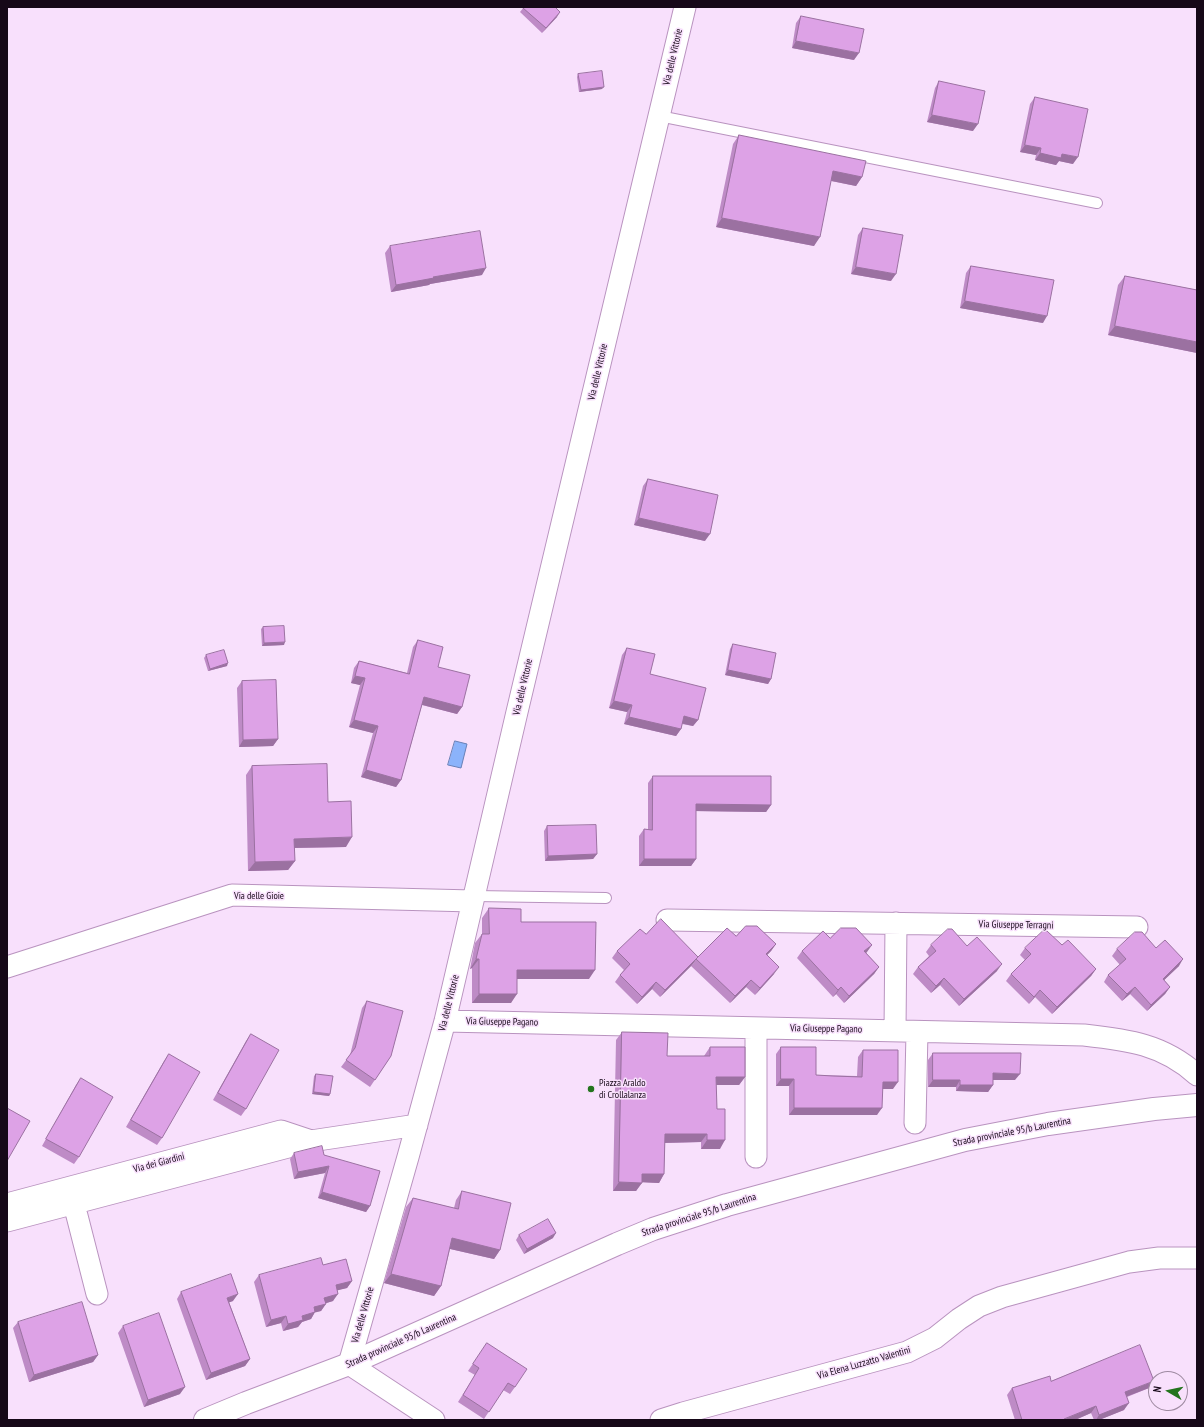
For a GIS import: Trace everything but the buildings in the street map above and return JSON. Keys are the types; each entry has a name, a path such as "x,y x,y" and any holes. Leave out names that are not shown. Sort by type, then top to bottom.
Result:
{"main road":[{"name":"Strada provinciale 95/b Laurentina","path":"205,1420 349,1364 617,1244 653,1229 700,1213 965,1140 1048,1124 1154,1109 1197,1105"}],"street":[{"name":"Via delle Vittorie","path":"349,1364 445,1021 685,7"},
{"name":"Via delle Gioie","path":"7,967 232,895 474,899"},
{"name":"Via Giuseppe Terragni","path":"667,920 1137,927"},
{"path":"895,1031 896,923"},
{"name":"Via Giuseppe Pagano","path":"445,1021 1084,1035 1115,1039 1161,1050 1177,1059 1197,1075"},
{"path":"756,1028 756,1157"},
{"path":"915,1123 917,1032"},
{"name":"Via dei Giardini","path":"7,1222 311,1141 417,1125"},
{"name":"Via dei Giardini","path":"7,1204 281,1131 311,1141"},
{"path":"74,1204 98,1294"},
{"name":"Via Elena Luzzatto Valentini","path":"661,1420 907,1352 935,1338 959,1319 980,1306 1002,1297 1129,1262 1159,1258 1197,1258"},
{"path":"349,1364 434,1420"}],"lane":[{"path":"659,116 1097,203"},
{"path":"474,899 606,898"}],"water":[{"path":"455,741 467,744 461,768 448,765"}],"place":[{"name":"Piazza Araldo di Crollalanza","path":"591,1089"}]}
